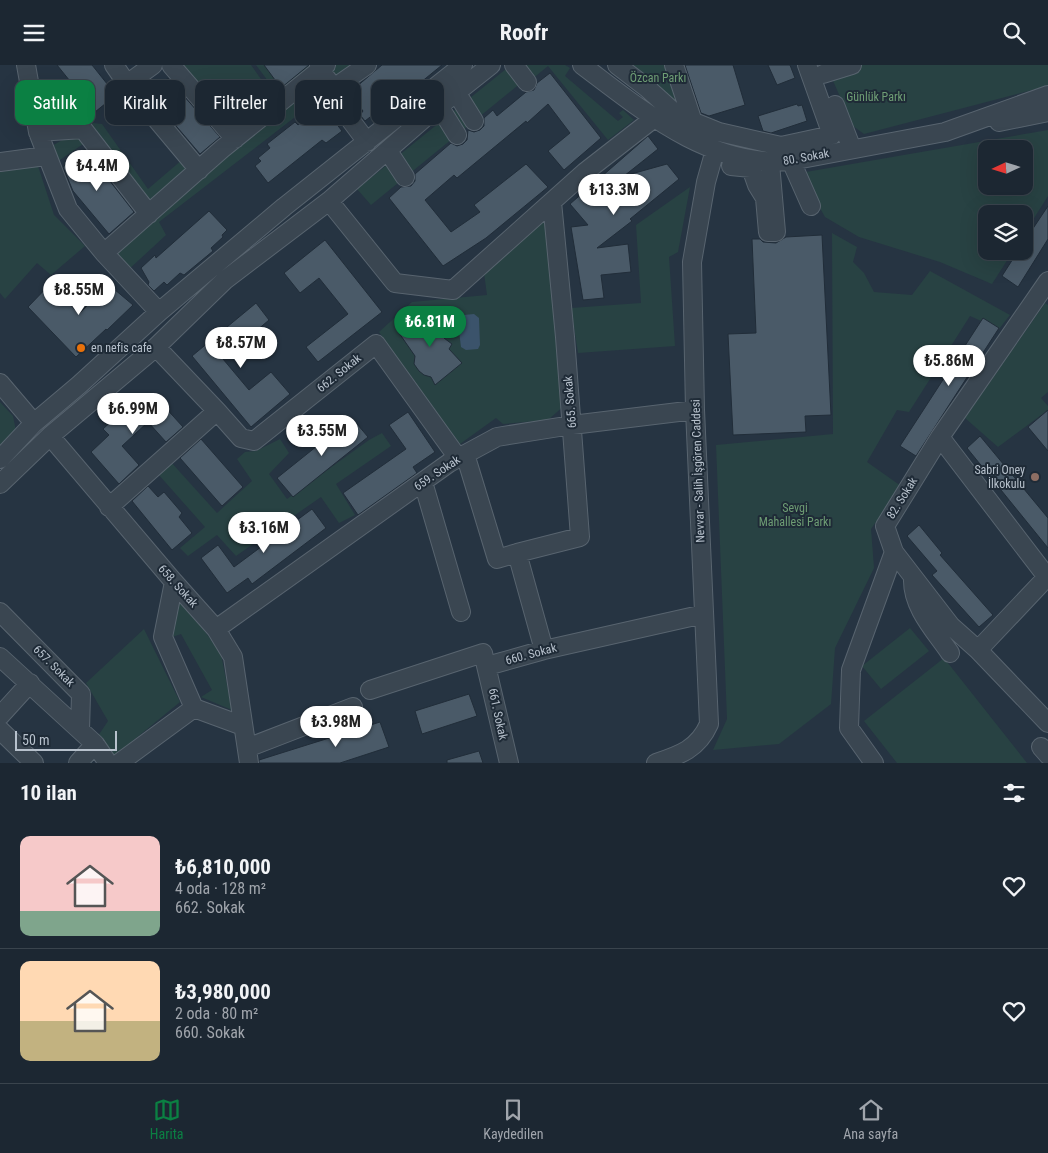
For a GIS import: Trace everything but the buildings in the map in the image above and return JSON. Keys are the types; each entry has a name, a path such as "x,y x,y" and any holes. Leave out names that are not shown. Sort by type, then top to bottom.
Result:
{"street":[{"path":"26,65 38,132 68,209 104,253 159,312"},
{"path":"114,65 125,80"},
{"path":"137,80 153,65"},
{"path":"139,80 160,65"},
{"path":"171,65 235,139"},
{"path":"345,80 367,65"},
{"path":"0,459 34,423 159,312 284,207 464,65"},
{"path":"444,102 491,65"},
{"path":"514,65 527,82"},
{"name":"80. Sokak","path":"582,65 654,119 713,157 770,163 791,161 945,132 1048,95"},
{"path":"617,65 648,87 677,115 719,133 780,146 832,135 807,65"},
{"path":"674,65 693,122"},
{"path":"852,65 821,70 852,149"},
{"path":"104,253 199,169 322,67 329,80"},
{"path":"456,93 474,121"},
{"path":"945,132 1048,112"},
{"path":"444,114 457,135"},
{"path":"329,201 396,283 452,290 585,172 654,119"},
{"path":"162,125 199,169"},
{"path":"354,125 366,142"},
{"path":"0,484 50,436 156,347 225,280 329,201 417,125"},
{"path":"38,132 83,129 149,214"},
{"path":"388,151 405,177"},
{"path":"0,162 46,156"},
{"path":"713,157 751,168 757,185 765,198 768,232 776,232 770,163"},
{"name":"Nevvar - Salih İşgören Caddesi","path":"656,763 675,757 692,747 703,737 709,724 695,410 692,262 713,157"},
{"path":"791,161 811,206"},
{"name":"665. Sokak","path":"518,553 580,537 552,202"},
{"name":"82. Sokak","path":"1047,285 940,437 885,526 894,552 951,626 1048,723"},
{"name":"662. Sokak","path":"156,347 241,438 254,441 376,344 461,456"},
{"path":"0,383 34,423"},
{"name":"659. Sokak","path":"216,629 422,482 461,456 497,437 572,425 695,410"},
{"path":"109,507 217,411"},
{"name":"658. Sokak","path":"50,436 109,507 216,629 233,657 248,756"},
{"path":"940,437 1048,577 978,651"},
{"path":"461,456 497,559 518,553 544,650"},
{"path":"422,482 461,612"},
{"path":"874,763 849,728 851,670 894,552"},
{"path":"913,576 912,589 920,609 950,653"},
{"path":"174,582 163,637 194,708 244,726"},
{"name":"657. Sokak","path":"0,612 82,694 80,730"},
{"name":"660. Sokak","path":"487,666 544,650 704,614"},
{"path":"370,690 483,653 487,666"},
{"path":"0,657 95,744 108,763"},
{"name":"661. Sokak","path":"487,666 509,763"},
{"path":"0,716 30,683"},
{"path":"248,756 354,707"},
{"path":"119,763 194,708"},
{"path":"0,730 34,763"},
{"path":"78,763 95,744"}],"green space":[{"path":"181,65 251,65 262,80 195,80 195,83"},
{"path":"256,65 367,65 349,80 295,80 295,117 285,125 285,80 267,80"},
{"path":"511,65 522,82 371,205 357,189 436,125 444,125 444,119"},
{"path":"519,65 565,65 570,68 565,76 618,121 623,117 619,113 623,110 634,120 608,140 548,66 531,80"},
{"name":"Özcan Parkı","path":"622,65 667,65 683,113"},
{"name":"Günlük Parkı","path":"826,65 1048,65 1048,86 864,134 853,126"},
{"path":"102,124 148,189 183,159 197,174 250,125 285,125 159,222 166,235 127,271 109,251 150,209 89,140 57,162 48,148 89,125"},
{"path":"227,125 246,125 235,135"},
{"path":"1048,130 1048,196 1033,220 1033,205 978,205 978,260 1007,260 992,284 940,262 859,237 825,217 800,173 978,142 978,195 1033,195 1033,140 990,140"},
{"path":"38,166 54,215 85,246 51,275 37,263 5,299 0,293 0,172"},
{"path":"690,187 678,252 669,257 675,346 578,353 571,308 641,303 636,225"},
{"path":"548,213 566,404 548,420 503,424 496,418 460,444 414,384 379,332 412,302 487,295 484,273"},
{"name":"Sevgi Mahallesi Parkı","path":"832,233 857,247 853,262 864,273 874,292 912,295 930,271 1010,315 999,329 970,316 909,412 897,410 867,462 901,486 871,529 874,568 835,648 831,704 779,744 713,750 727,719 716,445 833,434"},
{"path":"1045,303 1048,305 1048,392 1041,398 1048,406 1048,410 998,447 965,418"},
{"path":"0,402 13,416 16,431 0,446"},
{"path":"382,433 391,446 336,484 355,515 339,523 321,497 236,556 217,535 188,556 180,548 205,527 158,474 170,461 217,513 252,481 237,459 245,452 256,451 280,439 289,453 269,474 287,499 369,440"},
{"path":"182,599 221,654 232,710 201,697 212,690 181,634 172,637 171,617"},
{"path":"910,628 929,651 881,689 862,666"},
{"path":"144,629 180,702 113,757 98,736 108,721 86,683"},
{"path":"944,658 1027,763 897,763 864,721"}],"water":[{"path":"452,307 463,312 464,315 474,314 479,318 480,345 478,349 466,350 461,347 458,323 447,315"}],"place":[{"name":"en nefis cafe","path":"81,348"},
{"name":"Sabri Oney İlkokulu","path":"1035,477"}]}
